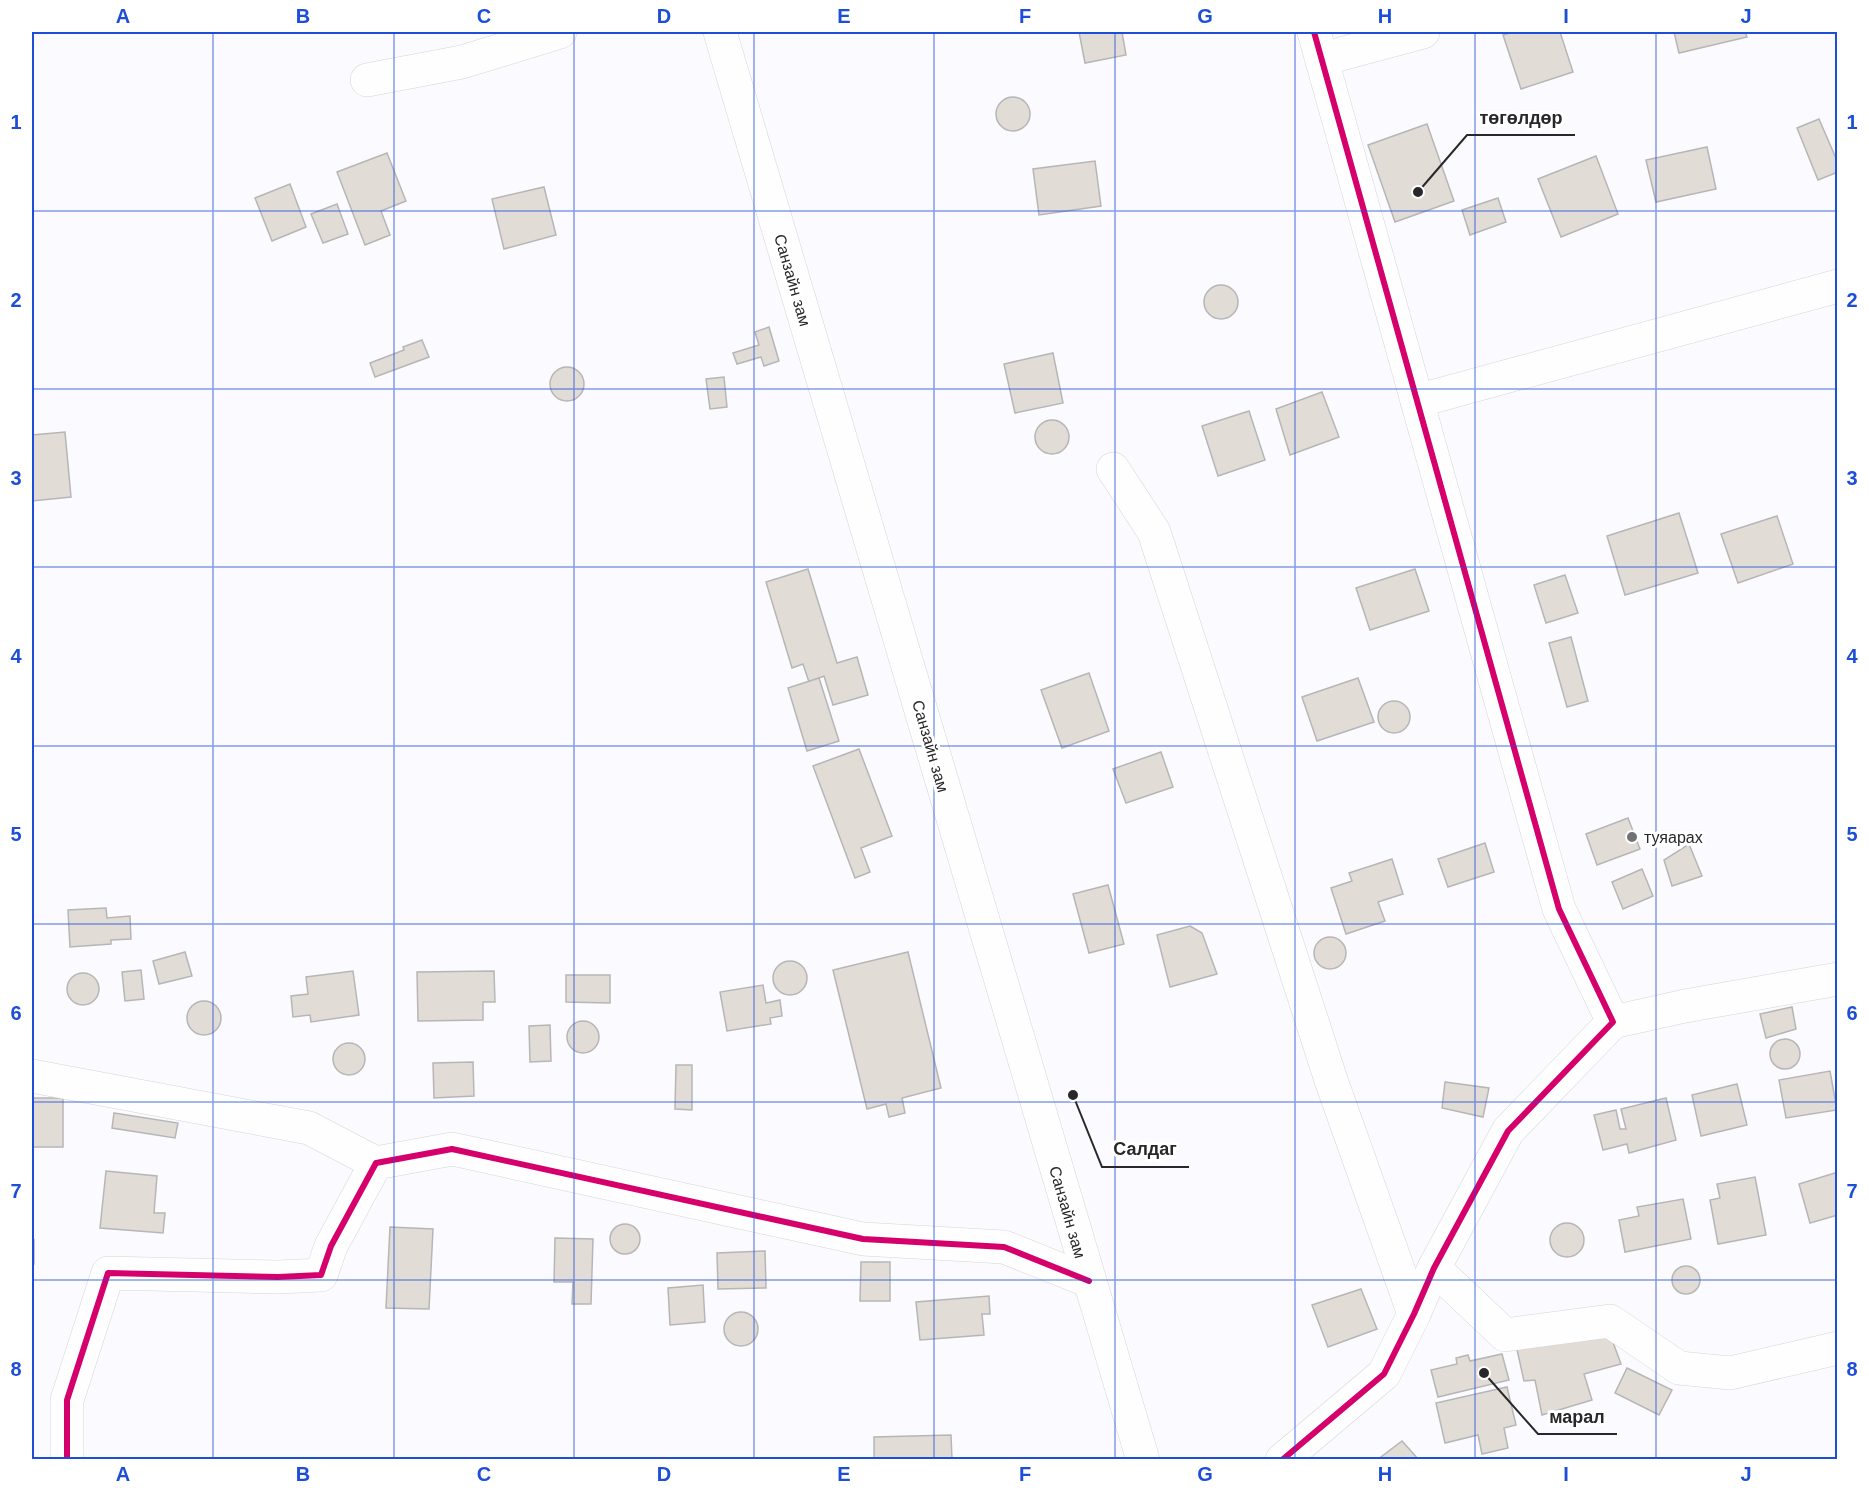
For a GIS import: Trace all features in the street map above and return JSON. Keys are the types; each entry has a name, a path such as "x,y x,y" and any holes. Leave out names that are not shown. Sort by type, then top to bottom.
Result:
{"street":[{"path":"367,80 462,62 560,32"},
{"name":"Санзайн зам","path":"720,32 1143,1460"},
{"path":"1423,32 1318,45 1559,909 1613,1022"},
{"path":"1417,401 1838,286"},
{"path":"1113,469 1154,532 1331,1080 1414,1314"},
{"path":"1282,1460 1384,1374 1434,1268 1508,1131 1613,1022 1685,1006 1838,979"},
{"path":"32,1076 309,1128 376,1163 452,1149 863,1239 1004,1247 1089,1281"},
{"path":"67,1460 67,1400 108,1272 278,1277 321,1275 331,1246 376,1163"},
{"path":"1434,1268 1505,1335 1610,1320 1679,1368 1730,1373 1838,1348"}],"building":[{"path":"1079,32 1122,32 1126,55 1085,63"},
{"path":"1513,32 1560,32 1573,72 1521,89 1503,35"},
{"path":"1674,32 1745,32 1747,37 1679,53"},
{"path":"1013,97 1025,102 1030,114 1025,126 1013,131 1001,126 996,114 1001,102"},
{"path":"1819,119 1838,163 1838,172 1818,180 1797,128"},
{"path":"1427,124 1454,201 1395,222 1368,145"},
{"path":"1707,147 1716,189 1656,202 1646,160"},
{"path":"387,153 406,201 381,211 390,235 365,245 337,172"},
{"path":"1596,156 1618,214 1561,237 1538,179"},
{"path":"1095,161 1101,206 1039,215 1033,169"},
{"path":"290,184 306,227 272,241 255,198"},
{"path":"544,187 556,235 504,249 492,199"},
{"path":"1498,198 1506,222 1470,235 1462,210"},
{"path":"337,204 348,234 323,243 311,214"},
{"path":"1221,285 1233,290 1238,302 1233,314 1221,319 1209,314 1204,302 1209,290"},
{"path":"769,327 779,361 764,366 761,357 737,364 733,353 759,345 755,332"},
{"path":"422,340 429,357 375,377 370,363 404,350 403,347"},
{"path":"1053,353 1063,403 1015,413 1004,364"},
{"path":"567,367 579,372 584,384 579,396 567,401 555,396 550,384 555,372"},
{"path":"724,377 727,407 710,409 706,379"},
{"path":"1322,392 1339,437 1290,455 1276,409"},
{"path":"1249,411 1265,460 1218,476 1202,426"},
{"path":"1052,420 1064,425 1069,437 1064,449 1052,454 1040,449 1035,437 1040,425"},
{"path":"65,432 71,497 32,501 32,435"},
{"path":"1679,513 1698,573 1625,595 1607,536"},
{"path":"1777,516 1793,564 1738,583 1721,534"},
{"path":"808,569 837,663 857,657 868,695 833,705 824,676 809,682 803,664 792,668 766,582"},
{"path":"1415,569 1429,611 1370,630 1356,588"},
{"path":"1565,575 1578,613 1546,623 1534,585"},
{"path":"1571,637 1588,701 1567,707 1549,643"},
{"path":"1089,673 1109,731 1062,748 1041,690"},
{"path":"819,678 839,741 807,751 788,688"},
{"path":"1358,678 1374,722 1317,741 1302,697"},
{"path":"1394,701 1406,705 1410,717 1406,729 1394,733 1382,729 1378,717 1382,705"},
{"path":"859,749 892,836 861,848 870,872 855,878 813,766"},
{"path":"1161,752 1173,787 1126,803 1113,769"},
{"path":"1628,818 1640,849 1597,865 1586,834"},
{"path":"1485,843 1494,872 1448,887 1438,859"},
{"path":"1689,844 1702,876 1672,886 1664,860"},
{"path":"1392,859 1403,894 1378,902 1385,921 1346,934 1331,888 1352,881 1349,873"},
{"path":"1642,869 1653,896 1623,909 1612,882"},
{"path":"1108,885 1124,944 1089,953 1073,894"},
{"path":"106,908 107,918 130,916 131,939 111,940 111,944 70,947 68,910"},
{"path":"1190,926 1202,933 1217,974 1170,987 1157,935"},
{"path":"1330,937 1342,941 1346,953 1342,965 1330,969 1318,965 1314,953 1318,941"},
{"path":"185,952 192,976 159,984 153,961"},
{"path":"908,952 941,1088 902,1098 905,1113 889,1117 886,1104 867,1109 833,970"},
{"path":"790,961 802,966 807,978 802,990 790,995 778,990 773,978 778,966"},
{"path":"141,970 144,999 125,1001 122,972"},
{"path":"353,971 359,1015 311,1022 310,1015 293,1017 291,996 308,994 306,977"},
{"path":"494,971 495,1002 483,1002 483,1020 418,1021 417,972"},
{"path":"83,973 95,977 99,989 95,1001 83,1005 71,1001 67,989 71,977"},
{"path":"566,975 610,975 610,1003 566,1002"},
{"path":"763,985 766,1003 780,1000 782,1016 770,1018 771,1024 727,1031 720,992"},
{"path":"204,1001 216,1006 221,1018 216,1030 204,1035 192,1030 187,1018 192,1006"},
{"path":"1792,1007 1796,1029 1766,1038 1760,1014"},
{"path":"583,1021 595,1025 599,1037 595,1049 583,1053 571,1049 567,1037 571,1025"},
{"path":"550,1025 551,1061 530,1062 529,1026"},
{"path":"1785,1039 1796,1043 1800,1054 1796,1065 1785,1069 1774,1065 1770,1054 1774,1043"},
{"path":"349,1043 361,1047 365,1059 361,1071 349,1075 337,1071 333,1059 337,1047"},
{"path":"473,1062 474,1096 434,1098 433,1063"},
{"path":"676,1065 692,1065 692,1110 675,1109"},
{"path":"1830,1071 1837,1110 1786,1118 1779,1080"},
{"path":"1445,1082 1489,1088 1483,1117 1442,1108"},
{"path":"1737,1084 1747,1125 1701,1136 1692,1095"},
{"path":"32,1098 63,1098 63,1147 32,1147"},
{"path":"1666,1098 1676,1140 1629,1153 1627,1144 1603,1150 1594,1115 1616,1110 1620,1129 1626,1129 1621,1109"},
{"path":"114,1113 178,1123 175,1138 112,1128"},
{"path":"106,1171 157,1176 154,1213 165,1213 163,1233 100,1228"},
{"path":"1838,1172 1838,1215 1810,1223 1799,1184"},
{"path":"1755,1177 1766,1235 1718,1244 1710,1200 1720,1198 1717,1184"},
{"path":"1683,1199 1691,1239 1625,1252 1619,1220 1639,1216 1637,1207"},
{"path":"1567,1223 1579,1228 1584,1240 1579,1252 1567,1257 1555,1252 1550,1240 1555,1228"},
{"path":"625,1224 636,1228 640,1239 636,1250 625,1254 614,1250 610,1239 614,1228"},
{"path":"390,1227 433,1229 429,1309 386,1308"},
{"path":"555,1238 593,1239 591,1304 572,1304 573,1282 554,1282"},
{"path":"34,1240 34,1264 32,1264 32,1241"},
{"path":"765,1251 766,1288 718,1289 717,1253"},
{"path":"861,1262 890,1262 890,1301 860,1301"},
{"path":"1686,1266 1696,1270 1700,1280 1696,1290 1686,1294 1676,1290 1672,1280 1676,1270"},
{"path":"703,1285 705,1322 670,1325 668,1288"},
{"path":"1361,1289 1377,1329 1328,1347 1312,1305"},
{"path":"989,1296 990,1314 982,1314 984,1335 920,1340 916,1302"},
{"path":"741,1312 753,1317 758,1329 753,1341 741,1346 729,1341 724,1329 729,1317"},
{"path":"1607,1326 1621,1364 1584,1374 1592,1400 1542,1415 1535,1380 1524,1381 1516,1345"},
{"path":"1502,1354 1509,1380 1438,1397 1431,1370 1457,1364 1456,1358 1468,1355 1470,1361"},
{"path":"1627,1368 1672,1390 1659,1415 1615,1393"},
{"path":"1507,1387 1516,1425 1504,1428 1508,1448 1482,1454 1478,1435 1445,1443 1436,1403"},
{"path":"951,1435 952,1460 874,1460 874,1437"},
{"path":"1402,1441 1419,1460 1377,1460"}],"cycle path":[{"path":"1282,1460 1384,1374 1434,1268 1508,1131 1613,1022 1559,909 1314,32"},
{"path":"67,1460 67,1400 108,1273 278,1277 321,1275 331,1246 376,1163 452,1149 863,1239 1004,1247 1089,1281"}],"place":[{"name":"төгөлдөр","path":"1418,192"},
{"name":"туяарах","path":"1632,837"},
{"name":"Салдаг","path":"1073,1095"},
{"name":"марал","path":"1484,1373"}]}
